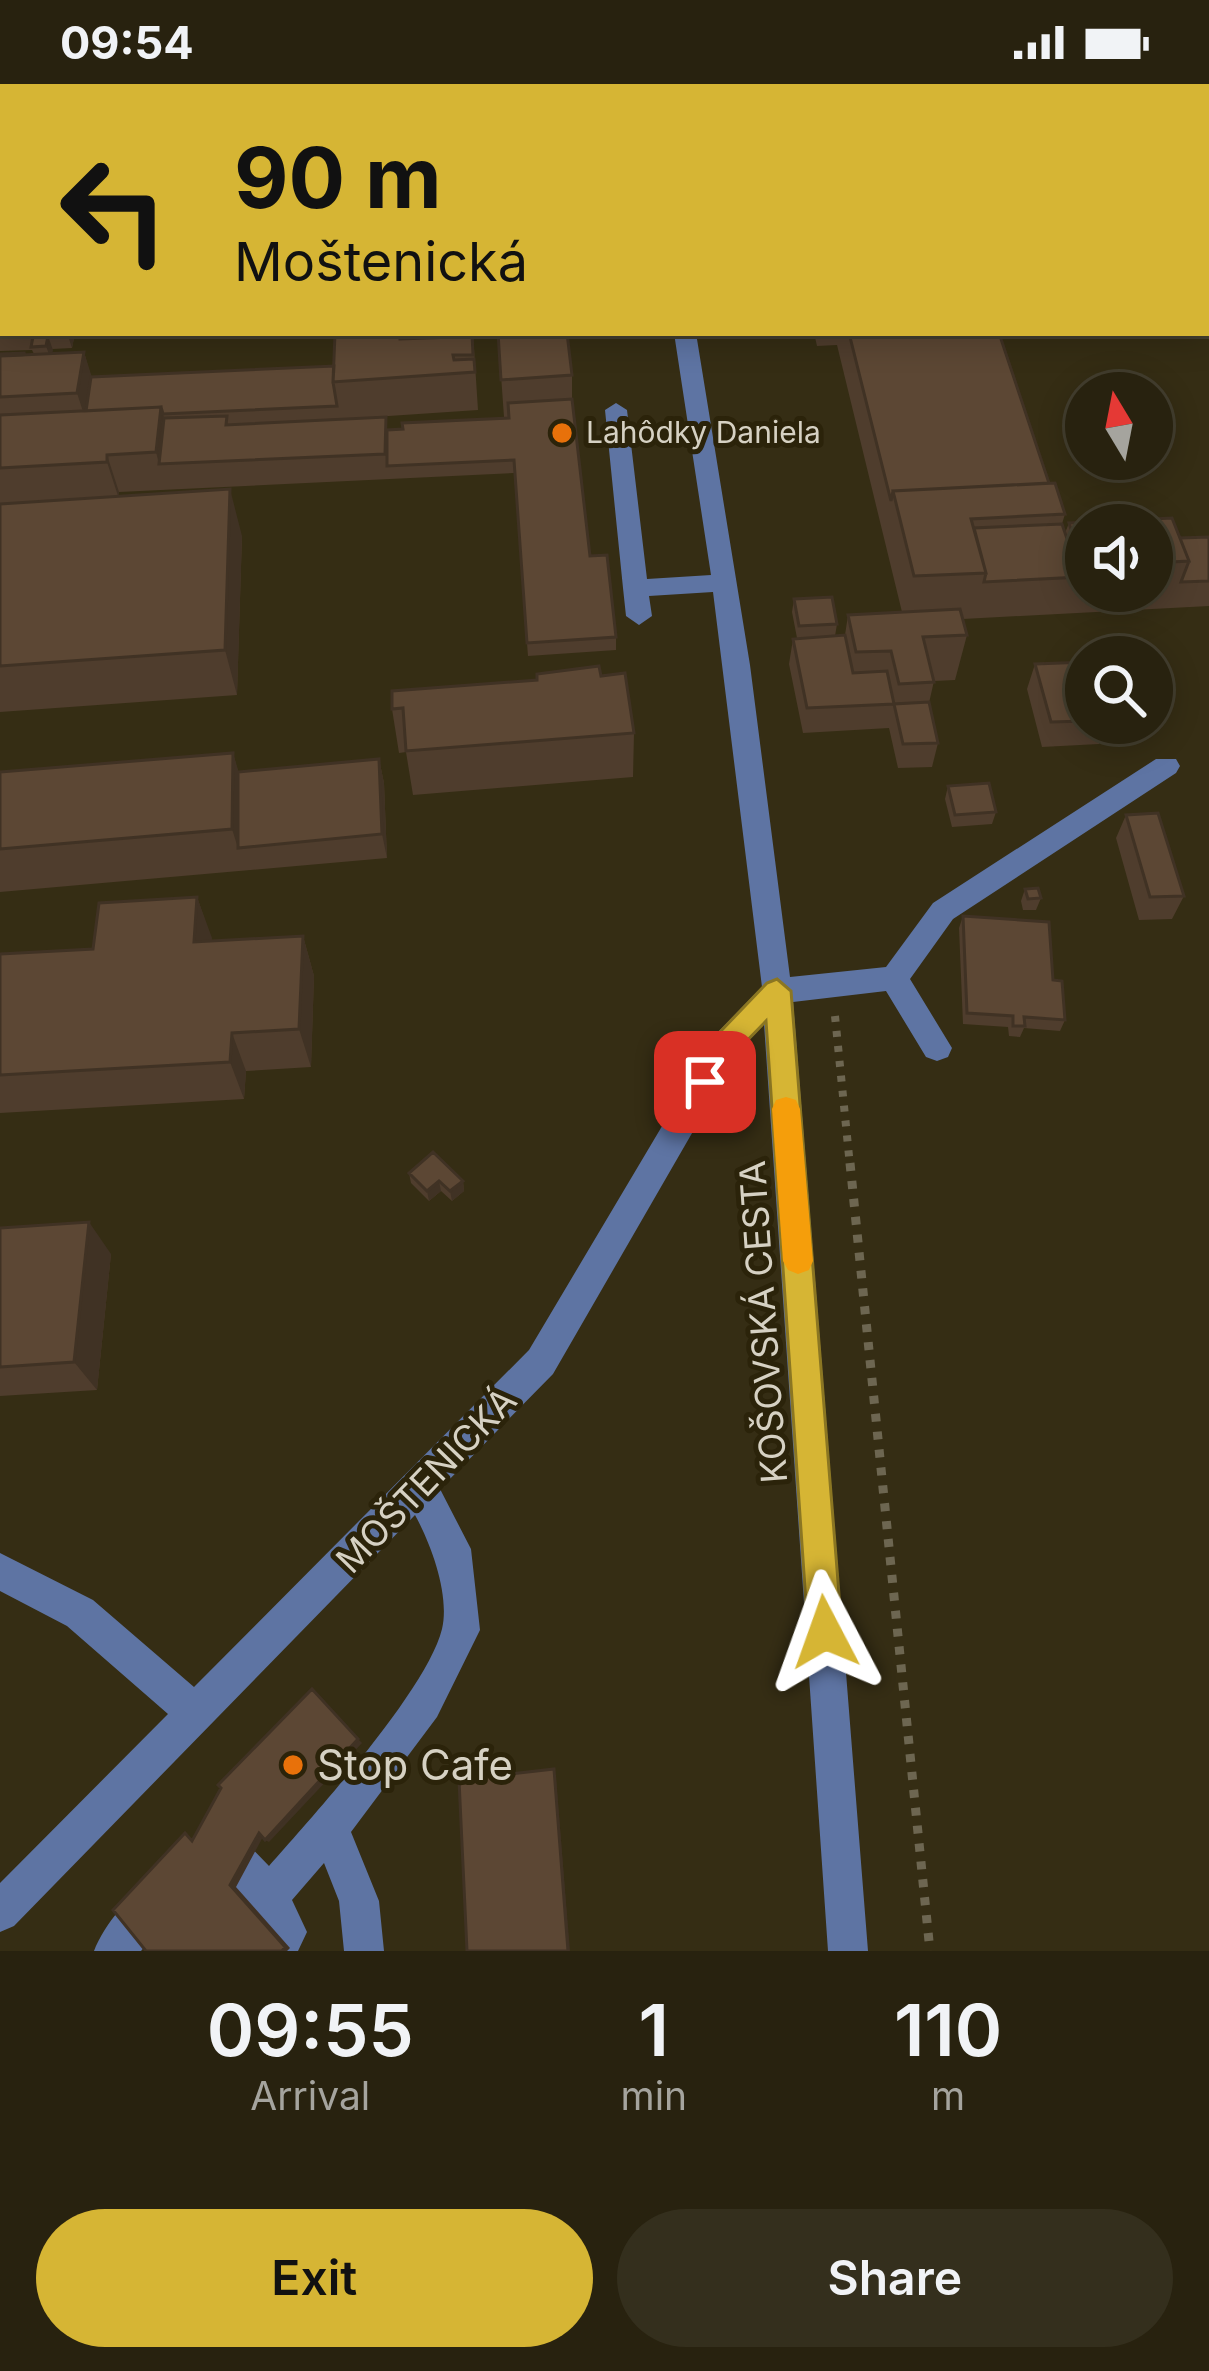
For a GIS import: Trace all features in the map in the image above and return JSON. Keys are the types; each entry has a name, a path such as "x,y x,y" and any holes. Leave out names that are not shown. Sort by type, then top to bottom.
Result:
{"street":[{"name":"KOŠOVSKÁ CESTA","path":"685,336 724,583 777,991 848,1951"},
{"path":"616,410 639,616"},
{"path":"635,588 724,583"},
{"path":"777,991 894,977 943,911 1166,766"},
{"path":"894,977 937,1048"},
{"name":"MOŠTENICKÁ","path":"0,1912 541,1362 729,1041 777,991"},
{"path":"212,1902 256,1882 328,1828 424,1704 461,1630 453,1549 420,1488"},
{"path":"0,1571 80,1613 196,1714"},
{"path":"328,1828 358,1885 364,1910 364,1951"},
{"path":"114,1951 213,1835 256,1882 287,1932 271,1951"},
{"path":"221,1951 256,1882"}],"path":[{"path":"832,984 930,1951"}],"building":[{"path":"48,336 46,346 31,347 33,337"},
{"path":"335,336 472,336 473,355 453,355 454,360 474,359 475,372 333,382"},
{"path":"498,336 567,336 572,375 501,380"},
{"path":"850,336 1000,336 1049,483 893,491 891,501"},
{"path":"84,352 77,393 0,397 0,356"},
{"path":"334,366 337,406 163,414 161,407 86,411 91,377"},
{"path":"572,399 590,556 607,555 616,637 527,643 514,460 387,466 387,430 403,429 402,423 509,418 508,403"},
{"path":"161,407 156,452 107,455 107,462 0,468 0,415"},
{"path":"227,416 226,425 386,417 385,454 159,464 164,418"},
{"path":"1055,483 1065,514 971,519 986,573 914,576 893,491"},
{"path":"230,489 225,650 0,666 0,504"},
{"path":"1173,521 1189,561 1173,562"},
{"path":"1062,524 1065,578 984,582 986,573 974,528"},
{"path":"1209,537 1209,581 1181,582 1189,561 1180,538"},
{"path":"832,597 837,624 799,626 794,599"},
{"path":"960,609 967,635 923,637 934,682 899,684 891,651 856,652 848,615"},
{"path":"845,635 853,673 887,671 894,704 807,708 793,639"},
{"path":"1065,663 1065,722 1051,722 1035,664"},
{"path":"599,666 601,676 625,673 634,733 406,751 403,708 392,709 392,691 537,680 537,674"},
{"path":"929,702 938,743 903,744 894,704"},
{"path":"233,753 232,829 0,849 0,772"},
{"path":"379,759 382,834 238,848 238,772"},
{"path":"989,783 996,812 955,815 948,786"},
{"path":"1158,813 1184,896 1150,897 1126,815"},
{"path":"1038,888 1041,898 1028,899 1025,889"},
{"path":"197,897 194,942 303,936 299,1029 232,1033 230,1062 0,1075 0,954 93,949 99,903"},
{"path":"963,916 1049,922 1053,980 1062,981 1065,1020 1024,1017 1025,1026 1013,1026 1013,1016 967,1013"},
{"path":"433,1152 463,1181 450,1191 439,1181 427,1191 409,1173"},
{"path":"89,1222 74,1362 0,1367 0,1228"},
{"path":"312,1689 358,1739 265,1840 259,1833 230,1885 285,1947 282,1951 146,1951 113,1910 185,1833 192,1841 221,1788 218,1785"},
{"path":"554,1769 568,1951 467,1951 459,1780"}],"slow traffic":[{"path":"786,1109 798,1261"}],"place":[{"name":"Lahôdky Daniela","path":"562,433"},
{"name":"Stop Cafe","path":"293,1765"}],"route":[{"path":"705,1082 729,1041 777,991 825,1632"}]}
